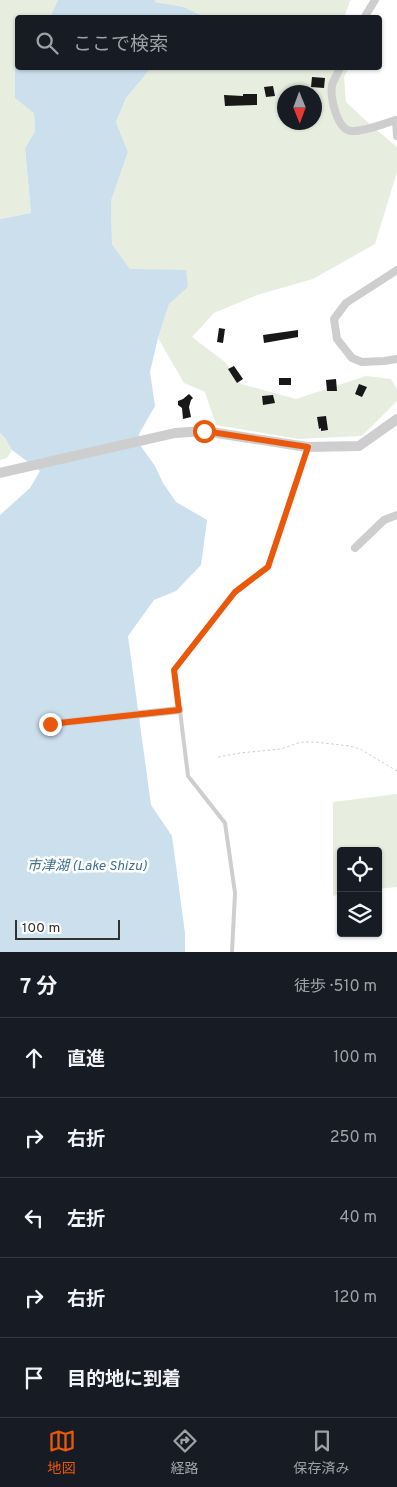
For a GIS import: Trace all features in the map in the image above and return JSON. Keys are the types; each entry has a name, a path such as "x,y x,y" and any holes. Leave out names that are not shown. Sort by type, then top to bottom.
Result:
{"street":[{"path":"366,15 375,0"},
{"path":"339,70 332,84 332,99 338,120 344,129 350,131 360,130 397,120 397,136"},
{"path":"397,270 346,303 334,318 337,339 352,358 362,362 397,359"},
{"path":"4,472 175,434 204,431 308,447 359,446 397,419"},
{"path":"355,548 384,520 397,515"},
{"path":"50,724 175,710"}],"lane":[{"path":"232,952 235,893 225,823 188,776 175,710 174,670 235,592 268,567 308,447"}],"path":[{"path":"218,757 281,749 301,742 315,742 360,749 397,771"}],"shaded area":[{"path":"0,0 58,0 51,15 15,15 15,70 34,113 35,131 25,150 31,213 0,219"},
{"path":"155,0 352,0 345,15 201,15 184,7 155,2"},
{"path":"149,70 348,70 344,77 346,102 397,147 397,172 375,244 313,279 257,295 214,313 192,337 225,362 241,384 296,399 366,376 391,379 397,390 397,401 362,436 298,439 216,425 205,392 184,383 158,338 169,303 188,287 130,269 112,244 111,201 128,152 116,122 126,98"},
{"path":"0,433 12,450 7,458 0,460"},
{"path":"397,794 397,887 382,889 382,847 337,847 337,895 333,896 333,802"}],"water":[{"path":"58,0 155,0 155,2 184,7 201,15 51,15"},
{"name":"市津湖 (Lake Shizu)","path":"15,70 149,70 126,98 116,122 128,152 111,201 112,244 130,269 186,270 188,287 169,304 150,372 155,406 139,434 140,445 176,502 207,520 201,565 176,591 154,600 128,636 151,805 172,836 185,933 185,952 0,952 0,515 30,488 40,471 12,450 0,433 0,219 31,213 25,149 35,131 34,113 15,98"}],"building":[{"path":"312,77 325,78 324,88 322,88 322,85 311,85"},
{"path":"273,86 275,96 266,97 264,87"},
{"path":"243,94 257,94 257,105 225,106 224,95 243,96"},
{"path":"219,328 225,329 223,343 217,342"},
{"path":"298,330 298,337 264,343 263,335"},
{"path":"234,366 243,379 237,383 228,369"},
{"path":"279,378 291,378 291,385 279,385"},
{"path":"336,379 337,391 327,391 326,380"},
{"path":"359,384 367,387 362,397 355,394"},
{"path":"189,394 193,398 189,407 191,417 183,419 182,408 178,405 178,401"},
{"path":"273,395 275,403 263,405 262,396"},
{"path":"326,416 328,430 321,431 317,417"}],"route":[{"path":"50,724 179,710 174,670 235,592 268,567 308,447 204,431"}]}
